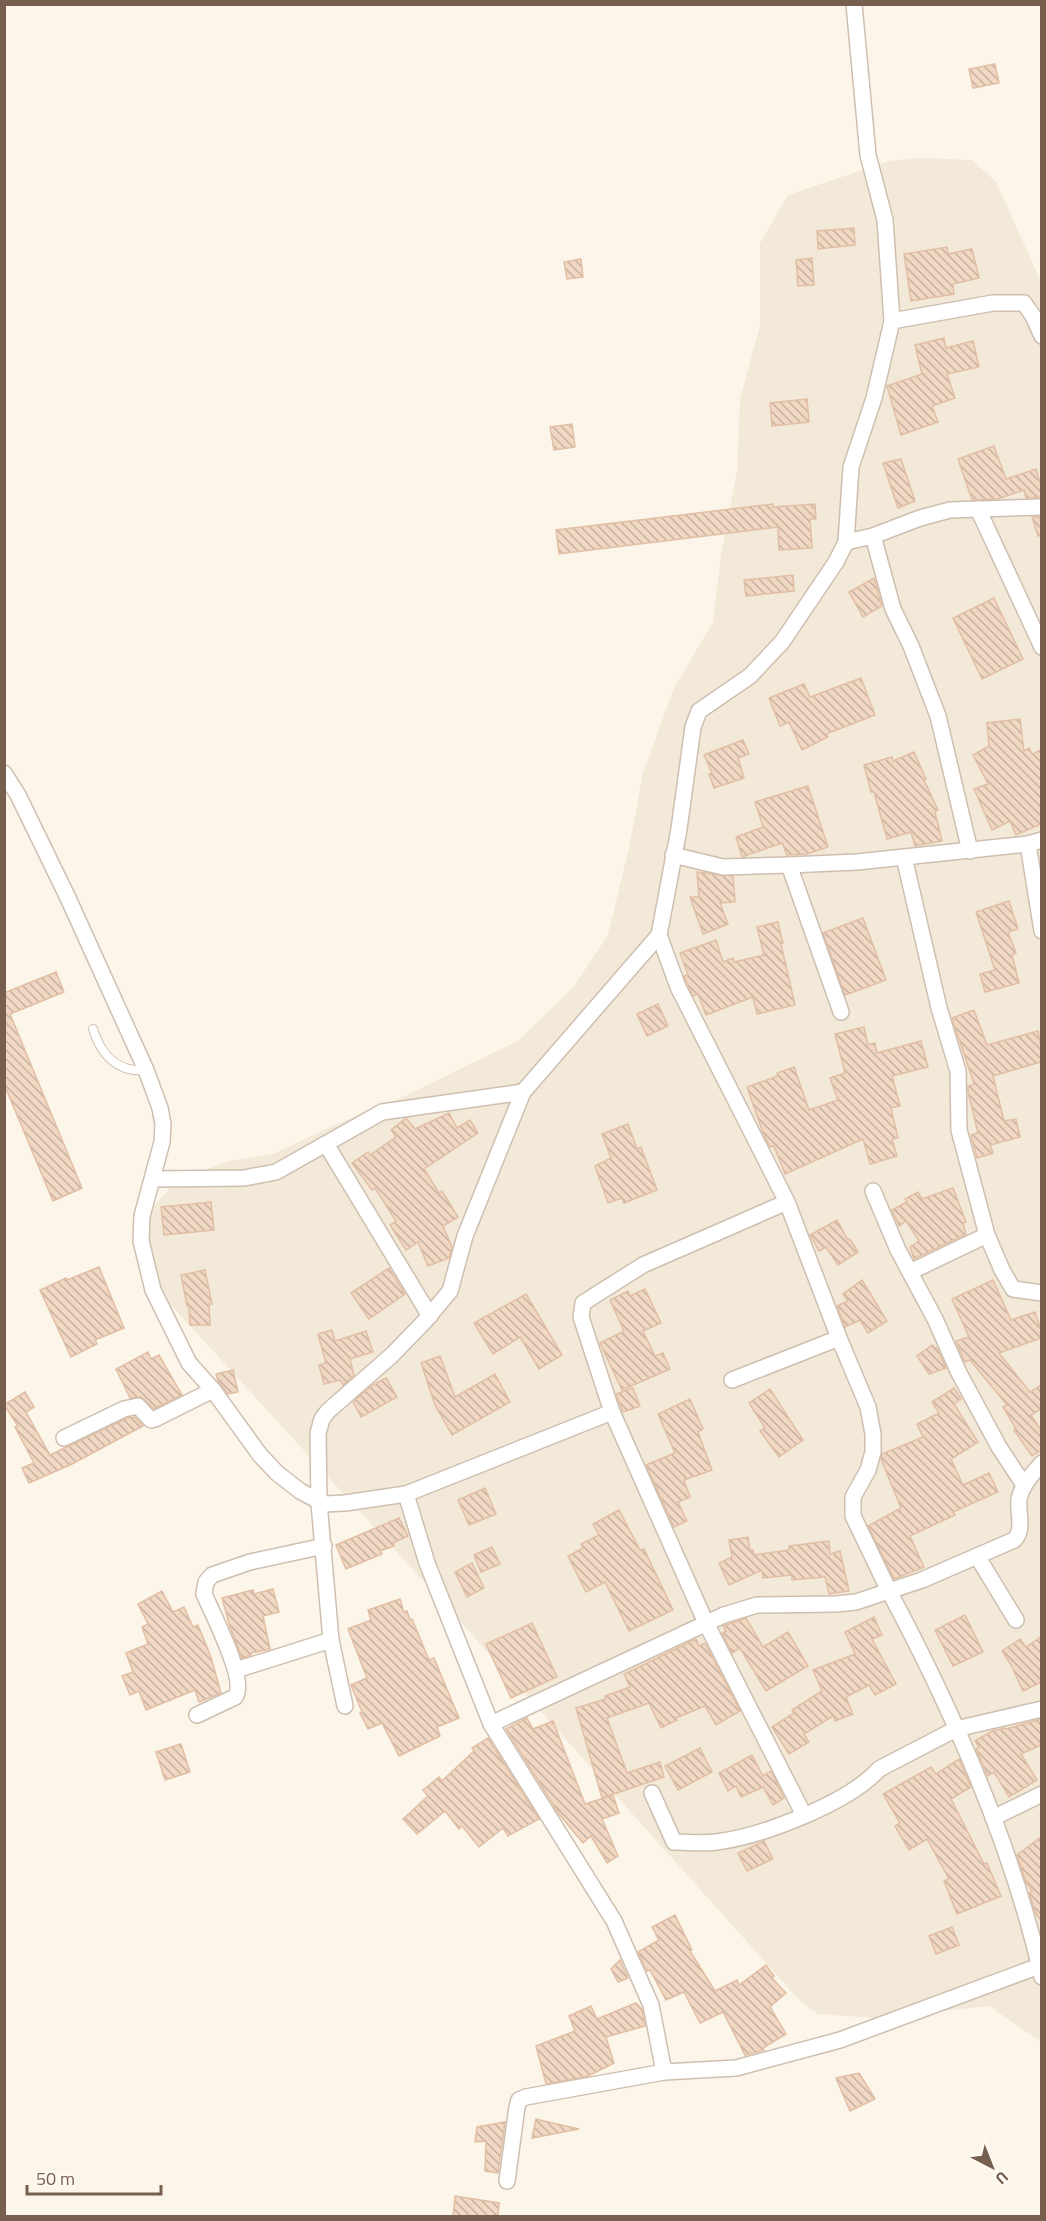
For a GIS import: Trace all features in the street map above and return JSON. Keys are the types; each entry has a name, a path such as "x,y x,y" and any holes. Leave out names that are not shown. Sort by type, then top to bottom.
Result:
{"street":[{"path":"507,2181 519,2100 535,2095 664,2072 736,2068 840,2040 1040,1971 1015,1876 993,1818 956,1729 853,1516 853,1497 868,1470 873,1452 873,1434 868,1407 787,1202 678,987 659,935 679,829 693,727 699,711 750,676 782,642 836,562 846,542 851,467 874,398 892,321 885,220 868,155 854,4"},
{"path":"892,321 993,303 1024,303 1033,316 1041,336"},
{"path":"846,542 873,536 920,518 950,510 1041,507"},
{"path":"978,509 1041,647"},
{"path":"873,536 893,609 911,646 938,716 970,851"},
{"path":"4,773 18,795 39,838 146,1070 160,1108 163,1124 162,1142 142,1215 141,1241 153,1290 189,1363 213,1390 260,1455 278,1473 331,1503 406,1494 612,1412"},
{"path":"673,855 723,867 789,865 857,862 1035,842 1041,932"},
{"path":"904,857 936,998 958,1071 960,1130 987,1235 1002,1270 1013,1288 1041,1293"},
{"path":"789,865 841,1012"},
{"path":"345,1706 331,1640 324,1545 331,1503 318,1433 322,1419 328,1411 392,1355 450,1292 465,1236 523,1092 659,935"},
{"path":"153,1179 244,1178 276,1172 372,1116 391,1109 523,1092"},
{"path":"326,1144 430,1316"},
{"path":"873,1191 898,1250 959,1373 999,1447 1024,1485"},
{"path":"787,1202 643,1265 583,1303 581,1317 612,1412 706,1623 804,1815"},
{"path":"910,1272 987,1235"},
{"path":"732,1380 839,1338"},
{"path":"64,1438 134,1406 138,1406 151,1420 155,1419 213,1390"},
{"path":"491,1724 724,1614 757,1605 836,1605 856,1602 922,1580 1005,1545 1017,1536 1019,1500 1024,1485 1041,1463"},
{"path":"406,1494 427,1563 491,1724 614,1921 651,2005 664,2072"},
{"path":"197,1715 237,1695 236,1670 204,1594 206,1582 212,1575 250,1562 324,1545"},
{"path":"977,1556 1016,1620"},
{"path":"236,1670 331,1640"},
{"path":"652,1793 674,1842 714,1843 752,1836 844,1798 879,1769 956,1729 1041,1709"},
{"path":"993,1818 1041,1794"}],"lane":[{"path":"93,1029 97,1041 109,1059 120,1067 146,1070"}],"shaded area":[{"path":"921,158 972,160 996,182 1042,284 1041,2042 989,2006 873,2018 818,2014 800,2001 458,1619 138,1269 143,1219 175,1182 228,1161 273,1154 339,1123 391,1103 519,1040 574,986 608,935 629,848 643,773 674,688 713,622 721,554 737,472 740,400 760,325 760,243 788,195 889,161"}],"building":[{"path":"995,64 999,83 973,88 969,69"},
{"path":"854,228 855,245 818,249 817,231"},
{"path":"947,247 948,254 972,249 979,278 953,284 954,294 911,301 904,254"},
{"path":"812,258 814,285 798,286 796,260"},
{"path":"581,259 583,277 567,279 564,262"},
{"path":"944,338 946,348 973,341 979,367 947,374 955,398 932,406 938,422 901,435 887,386 922,374 915,345"},
{"path":"807,399 809,422 772,426 770,403"},
{"path":"572,424 575,447 554,450 550,427"},
{"path":"994,446 1006,479 1036,469 1041,486 1041,497 1026,498 1024,490 998,499 972,500 958,459"},
{"path":"901,459 915,501 898,508 883,463"},
{"path":"773,504 773,507 815,504 816,519 810,519 812,548 779,550 778,527 559,554 556,530"},
{"path":"1032,517 1041,517 1041,535 1038,536"},
{"path":"793,575 794,591 746,596 744,580"},
{"path":"874,578 882,606 863,617 849,592"},
{"path":"994,598 1023,659 982,679 953,618"},
{"path":"861,678 875,715 826,734 828,737 802,750 789,722 780,726 769,698 804,684 810,697"},
{"path":"1020,719 1024,751 1029,748 1032,754 1041,750 1041,824 1016,835 1010,821 992,830 974,789 988,784 973,755 989,746 987,723"},
{"path":"743,740 749,754 738,758 744,778 714,788 709,774 712,773 704,755"},
{"path":"914,752 938,810 935,812 942,841 915,846 911,832 887,839 864,765 892,757 893,761"},
{"path":"808,786 828,847 807,854 787,855 782,843 742,857 736,837 763,827 755,802"},
{"path":"697,872 733,876 735,902 720,903 728,924 703,934 690,897 699,897"},
{"path":"1009,901 1018,929 1008,932 1016,953 1012,955 1019,983 985,992 980,974 995,970 976,912"},
{"path":"863,918 886,980 845,995 823,933"},
{"path":"778,922 795,1005 757,1014 753,997 706,1015 698,994 693,996 684,976 688,975 680,953 716,940 723,962 733,958 734,962 764,955 757,927"},
{"path":"56,972 64,992 10,1014 82,1188 53,1201 4,1084 4,993"},
{"path":"658,1004 668,1026 647,1036 637,1014"},
{"path":"974,1010 987,1045 1038,1031 1041,1046 1041,1062 993,1076 1004,1121 1016,1119 1020,1137 990,1145 993,1153 977,1158 971,1135 978,1133 968,1092 968,1086 974,1084 952,1018"},
{"path":"864,1027 868,1045 875,1043 877,1053 921,1041 928,1067 892,1076 900,1106 891,1108 898,1138 892,1139 897,1156 870,1164 863,1139 785,1174 774,1146 770,1147 763,1133 747,1087 778,1076 777,1073 794,1067 809,1110 838,1100 830,1078 845,1073 835,1034"},
{"path":"449,1113 457,1128 470,1120 478,1133 424,1169 439,1193 442,1191 458,1217 443,1226 452,1247 449,1258 428,1266 418,1242 406,1250 390,1225 396,1221 375,1188 372,1190 352,1163 368,1152 370,1155 396,1137 391,1130 406,1118 415,1129"},
{"path":"628,1124 637,1149 641,1147 657,1190 624,1203 622,1198 608,1203 595,1166 611,1158 602,1134"},
{"path":"953,1188 966,1222 963,1223 966,1234 914,1259 910,1247 919,1241 906,1221 899,1226 892,1210 907,1202 905,1199 918,1192 922,1199"},
{"path":"211,1202 214,1230 164,1235 161,1207"},
{"path":"837,1220 858,1252 838,1265 826,1247 819,1251 810,1235"},
{"path":"99,1267 124,1328 95,1340 97,1344 71,1357 40,1290"},
{"path":"389,1268 405,1294 369,1319 351,1293"},
{"path":"205,1270 212,1304 209,1304 210,1325 190,1325 189,1305 187,1306 181,1275"},
{"path":"862,1280 887,1321 868,1333 860,1320 845,1327 837,1306 848,1301 843,1294"},
{"path":"993,1280 1011,1320 1035,1312 1041,1330 1041,1338 999,1353 1030,1392 1041,1385 1041,1409 1031,1415 1041,1430 1041,1450 1032,1456 1014,1430 1016,1429 1003,1407 1007,1405 970,1360 965,1362 956,1341 969,1337 952,1299"},
{"path":"645,1289 661,1323 643,1331 655,1356 663,1353 670,1369 622,1390 600,1343 624,1331 610,1300 628,1291 630,1296"},
{"path":"526,1294 562,1355 539,1369 520,1337 493,1354 474,1323"},
{"path":"332,1330 335,1341 366,1331 373,1352 350,1359 354,1375 343,1385 340,1380 324,1384 319,1365 326,1363 318,1334"},
{"path":"932,1345 937,1348 946,1368 929,1374 917,1356"},
{"path":"148,1352 151,1359 159,1355 182,1395 154,1409 141,1397 130,1398 116,1369"},
{"path":"440,1356 455,1397 495,1374 510,1402 452,1435 435,1405 421,1363"},
{"path":"233,1370 238,1392 228,1394 218,1381 216,1374"},
{"path":"386,1378 397,1397 361,1417 353,1402 371,1386"},
{"path":"633,1388 640,1406 623,1412 616,1394"},
{"path":"954,1388 961,1399 954,1404 978,1442 951,1459 963,1485 989,1473 998,1492 953,1512 955,1515 910,1536 924,1567 894,1579 868,1526 901,1508 881,1459 882,1454 923,1437 917,1424 939,1413 932,1402"},
{"path":"770,1389 803,1440 779,1457 760,1431 765,1428 749,1403"},
{"path":"25,1392 34,1407 26,1412 50,1455 127,1418 135,1417 143,1426 72,1464 29,1483 22,1468 34,1463 15,1427 18,1426 4,1405"},
{"path":"690,1399 703,1429 698,1432 712,1470 684,1480 690,1497 678,1502 687,1521 674,1527 646,1465 675,1453 658,1414"},
{"path":"485,1488 496,1514 469,1525 458,1500"},
{"path":"619,1510 640,1550 644,1549 673,1610 629,1631 605,1582 586,1592 568,1556 583,1548 581,1544 599,1535 593,1524"},
{"path":"399,1518 408,1536 393,1543 394,1546 380,1551 382,1554 346,1569 336,1545"},
{"path":"748,1537 750,1551 753,1550 754,1555 789,1550 789,1546 829,1541 830,1554 840,1551 849,1591 829,1594 825,1577 792,1580 792,1575 763,1578 762,1570 729,1585 719,1563 732,1557 729,1540"},
{"path":"492,1547 500,1564 481,1572 474,1555"},
{"path":"472,1563 484,1588 467,1597 455,1572"},
{"path":"273,1589 279,1612 263,1616 270,1649 251,1653 242,1658 222,1598 253,1590 254,1594"},
{"path":"162,1591 173,1612 184,1607 193,1627 198,1625 211,1657 221,1693 199,1702 195,1690 146,1710 139,1691 130,1695 122,1676 133,1672 126,1653 148,1644 142,1627 148,1624 138,1604"},
{"path":"400,1599 404,1612 407,1611 410,1620 412,1619 429,1660 434,1658 459,1718 437,1727 440,1736 399,1756 382,1723 368,1729 360,1713 362,1712 351,1685 367,1678 348,1629 371,1620 368,1610"},
{"path":"965,1615 983,1652 953,1666 935,1630"},
{"path":"874,1617 882,1635 872,1639 896,1684 875,1695 869,1685 846,1697 853,1714 835,1721 833,1716 804,1734 809,1742 789,1754 772,1727 794,1713 792,1710 822,1691 813,1670 855,1654 845,1632"},
{"path":"746,1618 763,1647 788,1632 808,1666 766,1691 740,1648 732,1653 722,1633 726,1631 723,1626"},
{"path":"532,1623 557,1677 511,1698 486,1644"},
{"path":"1041,1637 1041,1682 1023,1691 1002,1651 1020,1639 1026,1647"},
{"path":"696,1639 699,1646 705,1643 740,1711 716,1725 705,1706 676,1718 677,1720 661,1728 649,1703 607,1718 627,1773 660,1762 664,1777 602,1798 576,1708 606,1699 605,1696 630,1687 624,1674"},
{"path":"527,1718 533,1729 553,1721 585,1804 613,1795 619,1813 602,1819 618,1856 607,1863 591,1836 583,1843 559,1814 506,1729"},
{"path":"1041,1719 1041,1745 1021,1754 1037,1780 1009,1797 994,1772 988,1776 976,1749 979,1747 975,1741 992,1731"},
{"path":"488,1738 539,1819 508,1836 503,1828 479,1847 462,1826 459,1829 445,1811 417,1834 403,1819 428,1796 423,1790 439,1777 442,1781 474,1751 472,1748"},
{"path":"181,1744 190,1772 165,1780 156,1752"},
{"path":"700,1748 712,1772 678,1790 665,1766"},
{"path":"752,1755 763,1776 771,1771 784,1798 773,1805 763,1787 741,1797 736,1786 728,1791 719,1773"},
{"path":"959,1759 971,1787 951,1799 984,1864 987,1863 1001,1896 957,1914 944,1881 949,1879 927,1839 909,1850 895,1826 900,1823 883,1794 931,1767 936,1774"},
{"path":"1041,1837 1041,1921 1035,1912 1029,1893 1032,1891 1026,1882 1017,1855"},
{"path":"764,1841 773,1859 747,1871 738,1853"},
{"path":"675,1915 692,1950 690,1951 715,1991 737,1980 739,1985 766,1965 774,1976 772,1978 786,1993 770,2007 786,2034 763,2048 764,2050 745,2055 723,2012 700,2023 684,1992 666,2000 638,1952 659,1940 652,1927"},
{"path":"952,1927 959,1945 936,1954 929,1936"},
{"path":"620,1960 628,1978 618,1982 611,1969"},
{"path":"636,2003 642,2009 645,2026 606,2037 614,2063 588,2076 546,2084 536,2046 575,2031 569,2016 591,2006 597,2019"},
{"path":"859,2073 875,2099 850,2111 836,2078"},
{"path":"536,2119 544,2121 579,2129 532,2138"},
{"path":"505,2122 498,2173 485,2171 486,2141 475,2142 477,2127"},
{"path":"455,2196 499,2203 498,2217 453,2217"}]}
